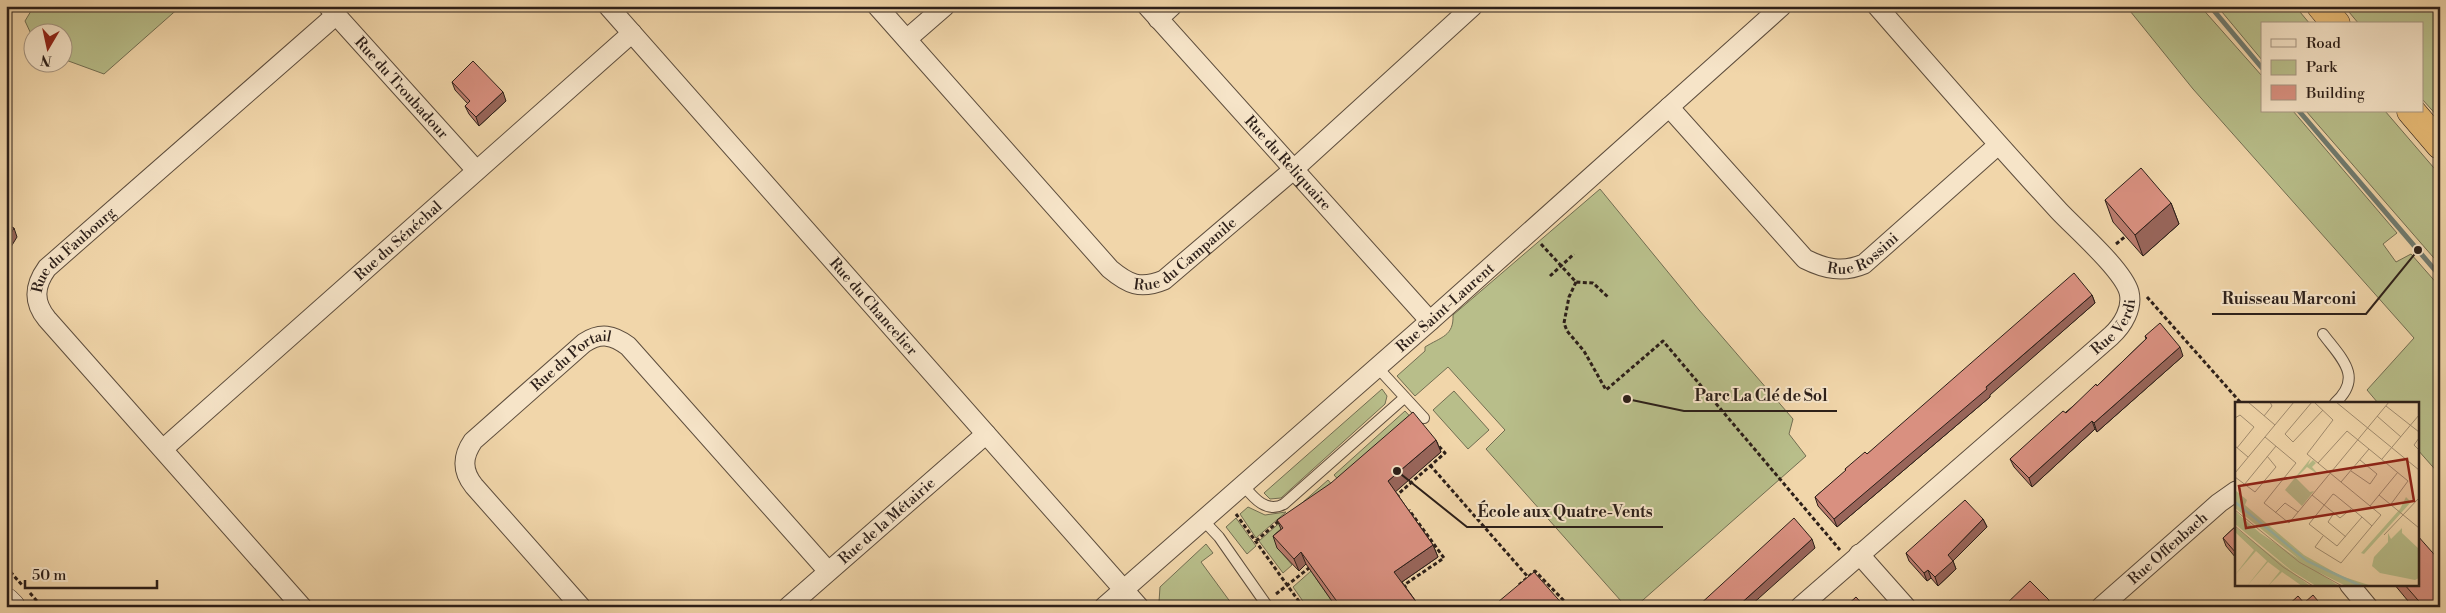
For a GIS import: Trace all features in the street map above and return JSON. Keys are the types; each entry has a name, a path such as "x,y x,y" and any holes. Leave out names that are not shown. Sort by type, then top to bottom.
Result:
{"highway":[{"path":"2321,6 2334,22"},
{"path":"2412,112 2440,145"}],"street":[{"name":"Rue du Chancelier","path":"608,6 1139,607"},
{"name":"Rue du Campanile","path":"877,6 1110,269 1125,281 1151,286 1164,280 1292,170 1473,6"},
{"path":"907,39 945,6"},
{"path":"1153,12 1172,6"},
{"name":"Rue Saint-Laurent","path":"1104,607 1430,321 1782,6"},
{"name":"Rue Verdi","path":"1800,607 2111,336 2123,322 2130,302 2124,282 2102,255 1998,144 1876,6"},
{"name":"Rue du Troubadour","path":"332,11 476,170"},
{"name":"Rue du Faubourg","path":"302,607 40,310 36,292 37,284 47,268 332,11"},
{"name":"Rue du Reliquaire","path":"1153,12 1292,170 1430,321"},
{"name":"Rue du Sénéchal","path":"163,449 632,33"},
{"name":"Rue Rossini","path":"1670,107 1805,259 1818,266 1833,269 1850,270 1864,264 1998,144"},
{"name":"Rue du Portail","path":"581,607 474,486 465,472 465,460 469,447 584,343 605,335 613,336 628,346 828,571"},
{"name":"Rue de la Métairie","path":"788,607 986,434"},
{"name":"Rue Offenbach","path":"2101,607 2235,492"},
{"path":"1859,554 1906,607"},
{"path":"2351,586 2368,607"},
{"path":"6,602 11,607"}],"lane":[{"path":"2323,334 2347,365 2350,376 2344,395 2336,402"},
{"path":"1377,367 1424,418"},
{"path":"1243,485 1262,504 1271,507 1280,506 1404,398"},
{"path":"1203,520 1219,537 1268,607"}],"path":[{"path":"1539,242 1576,282 1593,283 1608,297"},
{"path":"1550,276 1574,254"},
{"path":"1576,282 1569,297 1564,323 1567,331 1584,350 1606,390 1663,341 1841,551"},
{"path":"2129,294 2150,298 2239,402"},
{"path":"1409,592 1404,585 1444,558 1397,495 1444,452 1433,439"},
{"path":"1430,465 1528,577"},
{"path":"1236,513 1304,607"},
{"path":"1288,586 1309,568"},
{"path":"1514,589 1536,571 1570,607"}],"green space":[{"path":"34,6 181,6 104,74 72,62 72,22 25,21"},
{"path":"2126,6 2200,6 2261,75 2261,112 2294,112 2397,233 2383,244 2396,262 2411,254 2440,287 2440,475 2418,450 2418,402 2377,402 2367,390 2414,338 2193,89"},
{"path":"2217,6 2295,6 2308,22 2261,22 2261,59"},
{"path":"2344,6 2440,6 2440,119 2424,101 2424,22 2357,22"},
{"path":"2307,112 2386,112 2440,175 2440,265"},
{"path":"1600,189 1699,310 1793,419 1789,434 1806,456 1635,607 1616,607 1621,601 1486,449 1505,430 1448,367 1415,396 1397,376 1425,351 1425,347 1449,332 1453,322 1453,315"},
{"path":"1382,389 1387,396 1385,404 1281,498 1270,499 1264,493"},
{"path":"1454,391 1489,430 1468,449 1433,410"},
{"path":"1405,411 1417,424 1345,487 1334,475"},
{"path":"1328,480 1339,493 1278,548 1292,565 1283,573 1259,541"},
{"path":"1248,507 1265,515 1286,512 1256,538 1240,514"},
{"path":"1236,518 1256,546 1247,554 1226,527"},
{"path":"1206,544 1213,553 1201,562 1234,607 1163,607 1159,602 1160,587"},
{"path":"1311,571 1336,607 1307,607 1293,587"}],"building":[{"path":"473,61 503,92 476,117 465,106 470,101 452,82"},
{"path":"2141,168 2171,203 2135,235 2105,200"},
{"path":"6,224 14,228 6,241"},
{"path":"2074,273 2092,295 1986,387 1987,389 1834,519 1815,497 1845,469 1865,452 1867,454"},
{"path":"2160,323 2180,347 2094,423 2092,421 2029,478 2010,459 2063,411 2066,413 2096,384 2097,386"},
{"path":"1413,412 1436,440 1388,481 1433,545 1394,572 1420,607 1341,607 1301,552 1294,559 1273,536 1283,528 1277,520 1331,483"},
{"path":"1965,500 1983,519 1948,555 1953,561 1935,577 1928,570 1924,573 1906,553"},
{"path":"1794,518 1812,539 1737,607 1697,607"},
{"path":"2235,527 2235,552 2223,538"},
{"path":"2418,536 2440,561 2440,607 2424,607 2406,586 2418,586"},
{"path":"1534,572 1565,607 1492,607"},
{"path":"2030,581 2049,600 2042,607 2003,607"},
{"path":"2313,595 2323,607 2286,607 2298,596 2304,603"},
{"path":"1856,597 1865,607 1845,607"},
{"path":"1991,603 1995,607 1986,607"}],"waterway":[{"path":"2210,6 2261,67"},
{"path":"2300,112 2440,276"}],"place":[{"name":"Ruisseau Marconi","path":"2418,250"},
{"name":"Parc La Clé de Sol","path":"1627,399"},
{"name":"École aux Quatre-Vents","path":"1397,471"}]}
